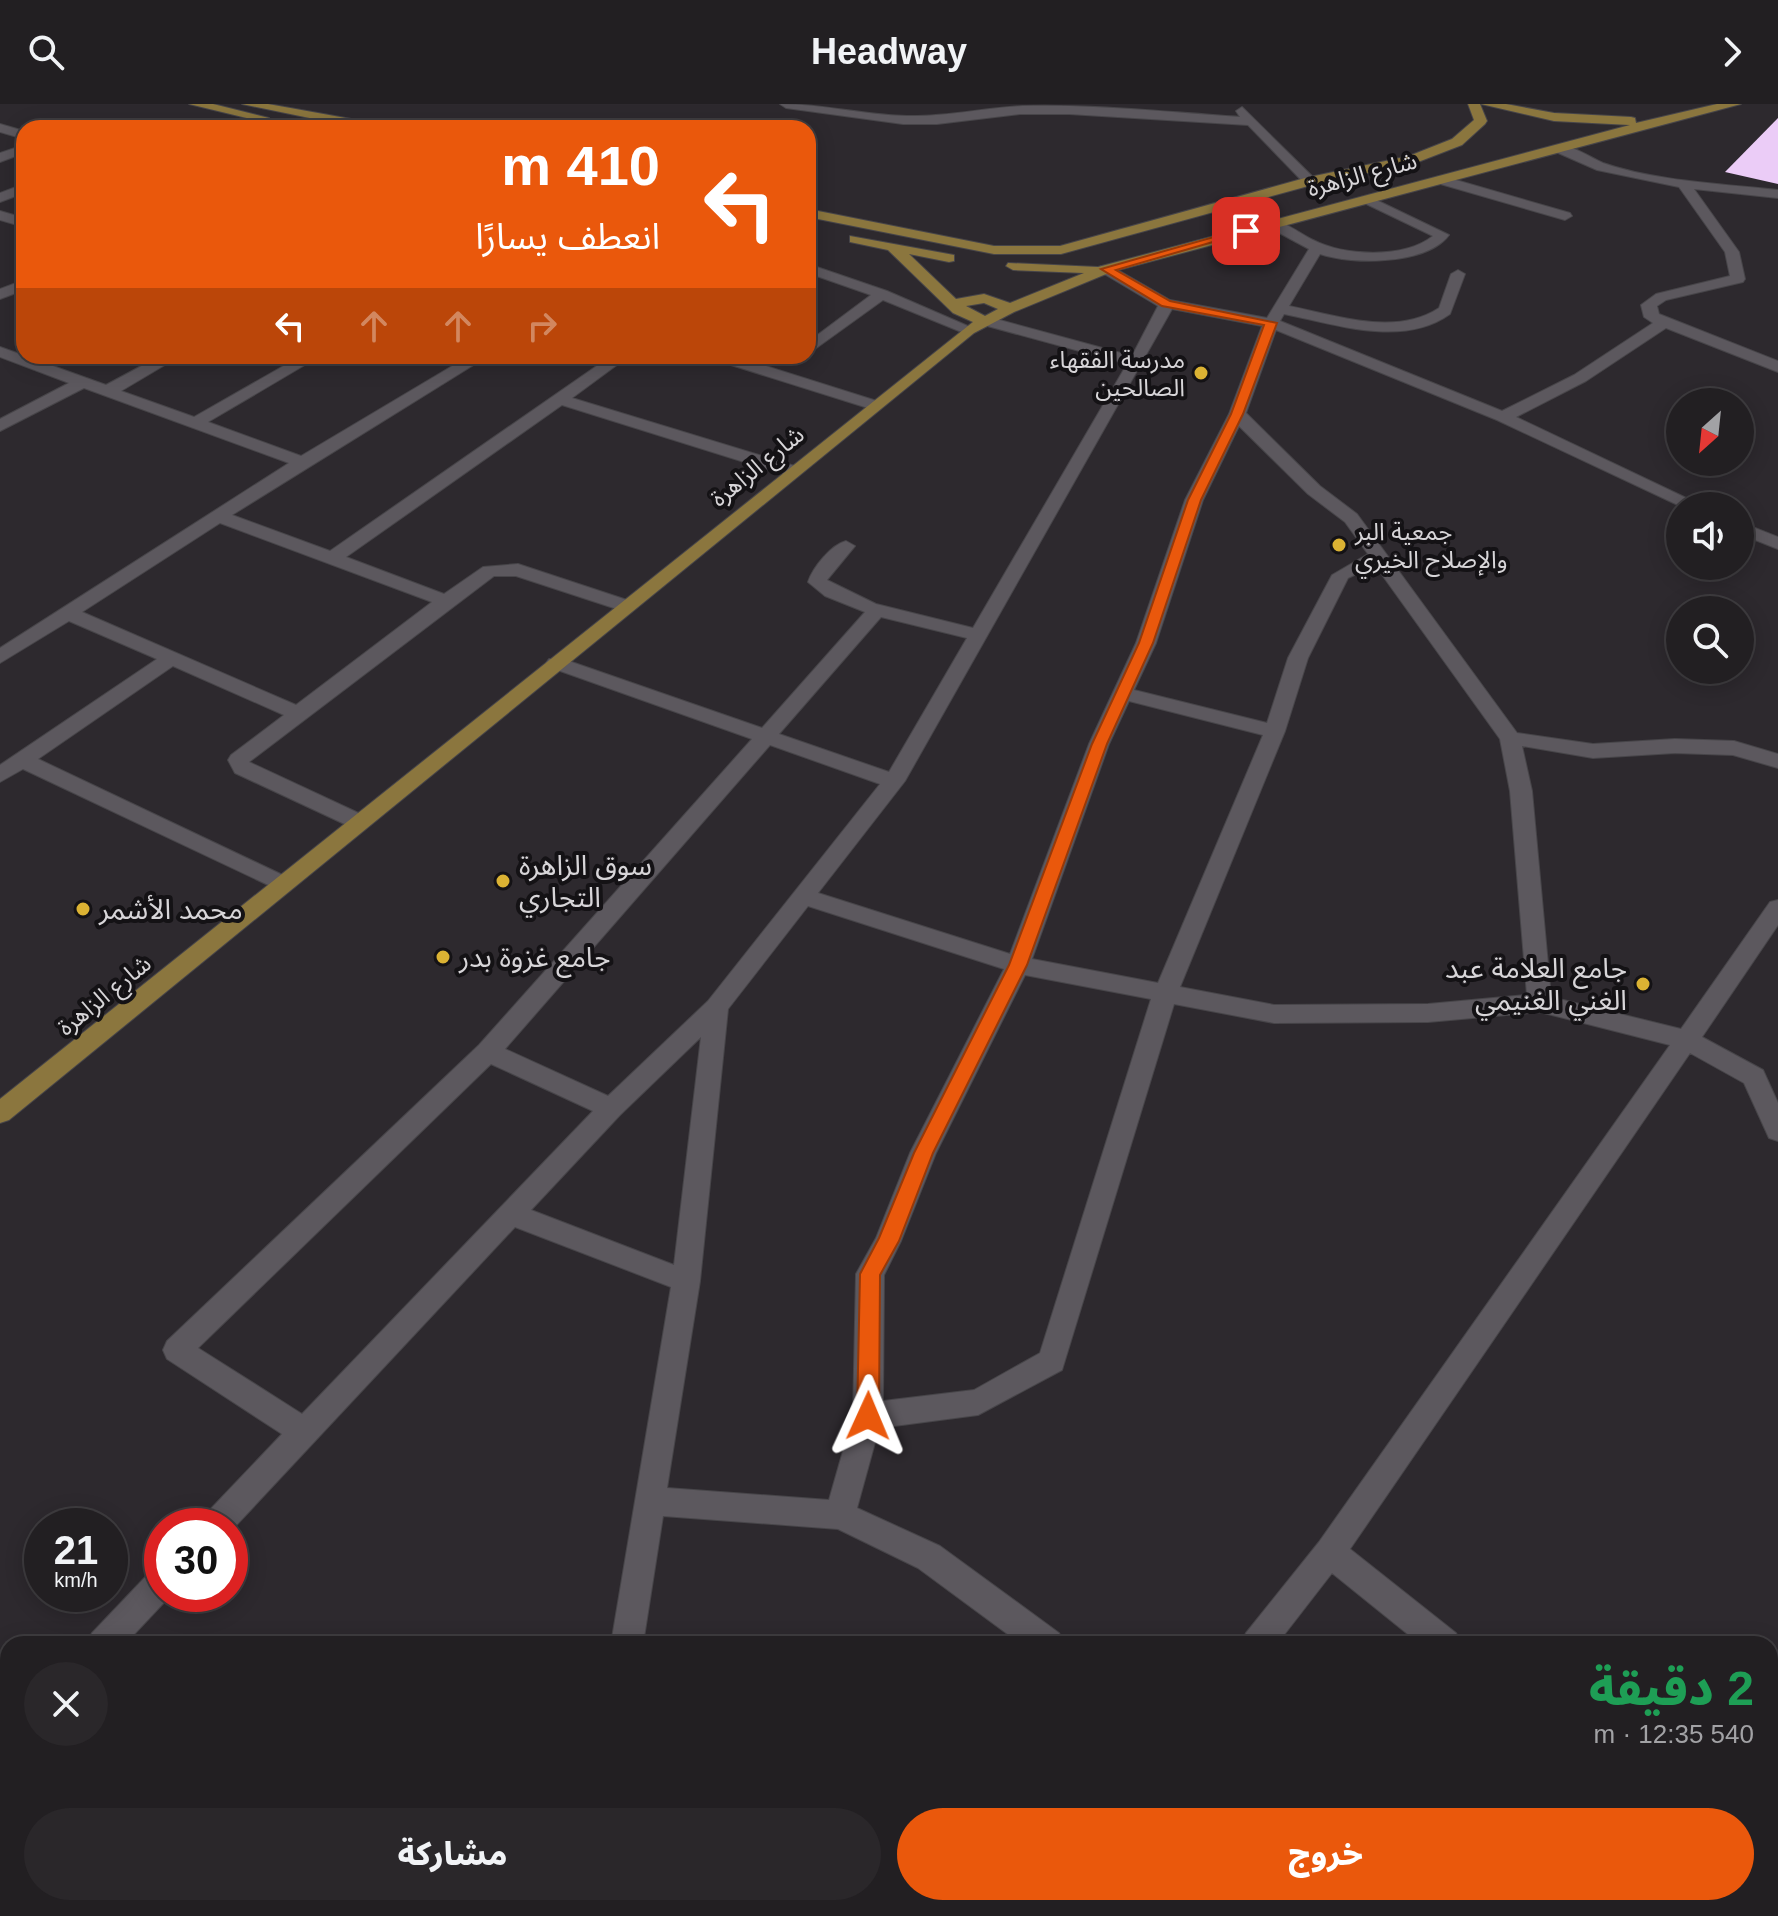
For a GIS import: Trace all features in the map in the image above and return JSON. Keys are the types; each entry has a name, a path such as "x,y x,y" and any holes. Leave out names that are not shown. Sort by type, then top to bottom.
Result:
{"main road":[{"path":"195,104 274,120"},
{"path":"248,104 335,120"},
{"name":"شارع الزاهرة","path":"816,215 976,247 1046,252 1082,245 1310,181 1413,159 1457,142 1481,121 1474,104"},
{"path":"1487,104 1536,115 1588,120 1643,120 1735,104"},
{"path":"1681,115 1699,104"},
{"name":"شارع الزاهرة","path":"0,1113 792,471 977,325 1106,269 1681,115"},
{"path":"835,235 966,260 1021,267 1106,269"},
{"path":"889,246 918,268 949,304 977,325"},
{"path":"958,310 962,300 977,298 993,300 1009,309"}],"street":[{"path":"786,104 903,120 937,120 1020,110 1069,110 1251,121"},
{"path":"1234,104 1310,181"},
{"path":"1561,149 1602,167 1684,184 1778,194"},
{"path":"1442,180 1565,216"},
{"path":"1684,184 1702,214 1732,252 1738,279 1661,297 1649,305 1652,317 1778,367"},
{"path":"1273,224 1342,257 1371,260 1435,244 1442,235 1365,200"},
{"path":"840,1515 868,1416 870,1274 888,1241 923,1153 1018,965 1099,744 1146,643 1194,500 1237,414 1275,316 1317,247"},
{"path":"1106,269 1166,304 1377,328 1434,317 1445,310 1458,274"},
{"path":"816,274 977,325 1136,362"},
{"path":"816,343 882,294"},
{"path":"232,1508 611,1108 716,1007 894,781 1159,323 1166,304"},
{"path":"1275,316 1666,493"},
{"path":"1503,417 1580,378 1664,322"},
{"path":"33,364 302,462"},
{"path":"108,391 157,364"},
{"path":"195,423 298,364"},
{"path":"0,657 302,462 467,364"},
{"path":"333,558 610,364"},
{"path":"756,364 780,369 874,405"},
{"path":"0,426 83,382"},
{"path":"560,399 792,471"},
{"path":"1237,414 1314,490 1351,518 1510,738 1521,791 1540,1003"},
{"path":"219,516 446,601"},
{"path":"1754,533 1778,544"},
{"path":"846,546 820,573 817,582 828,591 878,609 978,635"},
{"path":"868,1416 978,1402 1052,1361 1165,994 1275,731 1298,658 1341,575 1380,555"},
{"path":"359,822 242,768 238,760 490,571 518,570 626,606"},
{"path":"304,1432 177,1350 488,1052 878,609"},
{"path":"68,613 299,714"},
{"path":"0,775 172,658"},
{"path":"556,663 894,781"},
{"path":"1123,693 1275,731"},
{"path":"1510,738 1593,751 1675,746 1734,748 1778,761"},
{"path":"22,760 283,884"},
{"path":"803,896 1018,965 1274,1014 1428,1013 1540,1003 1687,1040 1754,1077 1778,1131"},
{"path":"1263,1636 1330,1552 1778,908"},
{"path":"628,1636 653,1501 686,1281 716,1007"},
{"path":"488,1052 611,1108"},
{"path":"510,1214 686,1281"},
{"path":"653,1501 840,1515 929,1557 1037,1636"},
{"path":"1330,1552 1435,1636"},
{"path":"111,1636 144,1601"}],"building":[{"path":"1778,118 1778,184 1725,172"}],"place":[{"name":"مدرسة الفقهاء الصالحين","path":"1201,373"},
{"name":"جمعية البر والإصلاح الخيري","path":"1339,545"},
{"name":"سوق الزاهرة التجاري","path":"503,881"},
{"name":"محمد الأشمر","path":"83,909"},
{"name":"جامع غزوة بدر","path":"443,957"},
{"name":"جامع العلامة عبد الغني الغنيمي","path":"1643,984"}],"route":[{"path":"868,1416 870,1274 888,1241 923,1153 1018,965 1099,744 1146,643 1194,500 1237,414 1271,323 1166,304 1147,290 1106,269 1246,231"}]}
